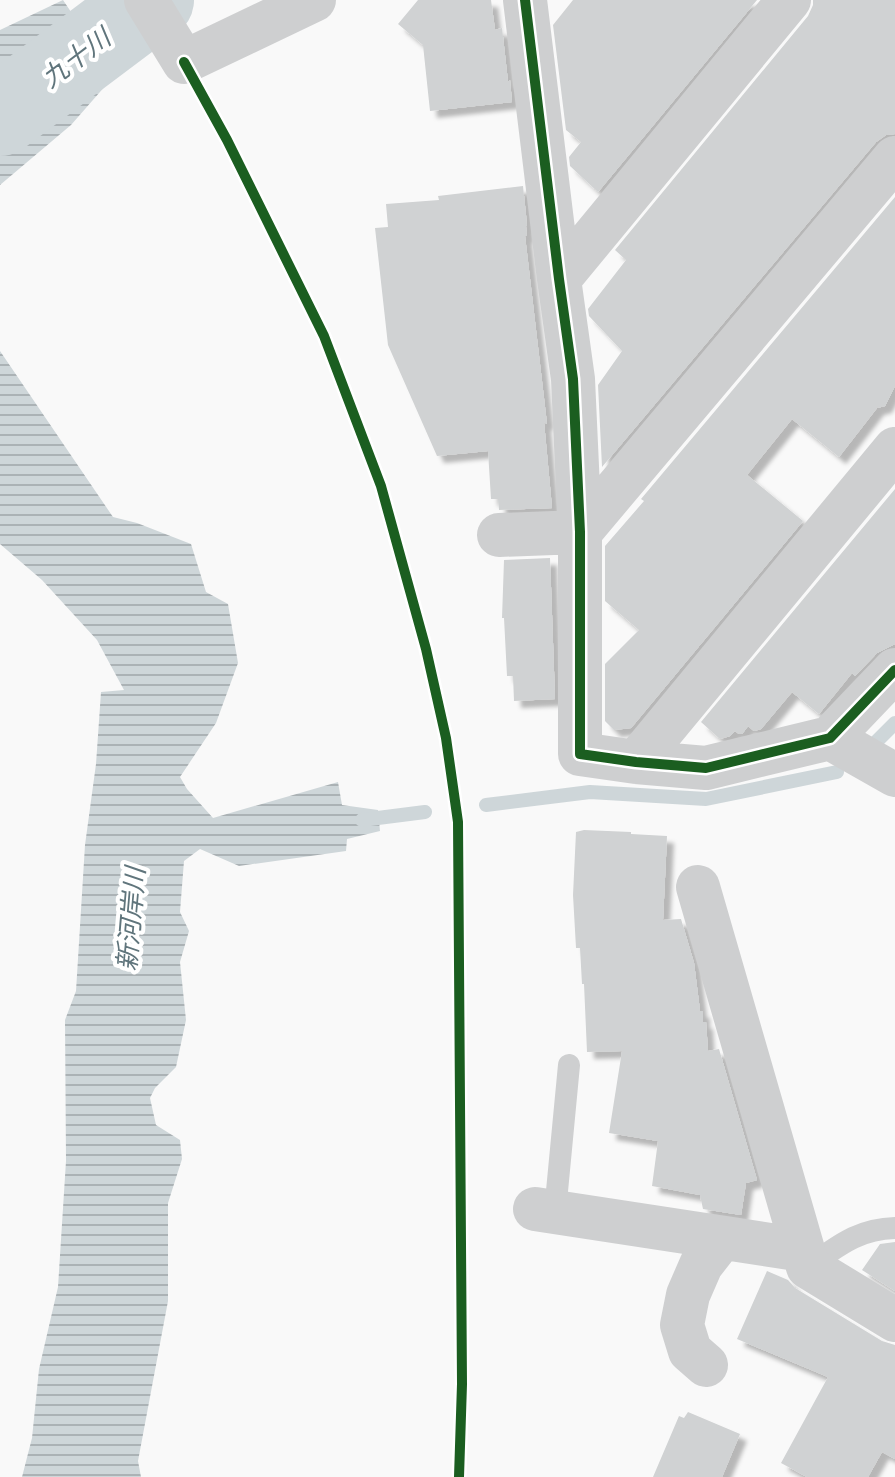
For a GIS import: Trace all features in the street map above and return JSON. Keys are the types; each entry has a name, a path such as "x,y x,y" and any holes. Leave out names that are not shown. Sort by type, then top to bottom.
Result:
{"street":[{"path":"156,16 184,62 314,0"},
{"path":"559,279 789,0"},
{"path":"535,9 559,279 573,379 580,532 580,754 706,768 830,738 895,670"},
{"path":"499,535 580,532 895,158"},
{"path":"636,762 895,449"},
{"path":"830,738 895,775"},
{"path":"698,887 805,1258"},
{"path":"545,1211 722,1238 805,1258 895,1320"},
{"path":"706,1365 690,1351 682,1325 688,1295 701,1265 722,1238"}],"lane":[{"path":"545,1211 569,1065"},
{"path":"805,1258 853,1236 878,1228 895,1228"}],"water":[{"path":"63,0 114,76 71,125 0,185 0,30"},
{"name":"新河岸川","path":"0,351 113,517 191,544 206,592 228,604 238,663 216,723 180,777 187,789 213,818 338,782 342,805 378,810 380,831 347,839 346,851 239,866 200,849 184,861 180,912 189,931 180,962 186,1020 176,1067 155,1088 150,1098 156,1125 180,1140 182,1159 168,1203 168,1301 138,1461 141,1477 22,1477 32,1438 39,1369 58,1287 66,1161 65,1020 76,991 85,845 96,764 101,692 124,690 97,640 42,580 0,544"}],"building":[{"path":"418,0 491,0 495,30 502,28 512,102 430,111 423,45 398,24"},
{"path":"573,0 757,0 598,192 570,166 569,157 581,142 566,130 553,25"},
{"path":"813,0 895,0 895,134 886,135 876,142 602,467 598,385 622,351 589,316 588,309 626,260 615,250 808,16"},
{"path":"523,186 527,225 525,236 547,424 544,422 552,508 499,510 498,499 491,499 488,451 437,456 388,345 375,228 388,227 386,204 439,200 438,196"},
{"path":"895,197 895,386 885,406 877,408 839,457 792,419 747,475 803,521 631,728 614,730 605,721 605,664 639,630 605,601 605,546"},
{"path":"895,489 895,644 877,653 855,676 852,673 819,714 792,692 761,729 754,731 748,726 742,734 735,731 720,739 701,722"},
{"path":"550,558 555,699 514,701 513,676 507,676 502,618 504,560"},
{"path":"576,832 667,836 663,920 681,919 694,963 700,1011 703,1011 703,1022 706,1022 708,1051 719,1049 757,1180 746,1183 741,1215 703,1209 700,1195 652,1186 658,1141 609,1133 622,1051 587,1052 584,984 580,948 576,948 573,895"},
{"path":"895,1242 895,1291 862,1270 880,1244"},
{"path":"767,1271 788,1280 795,1288 882,1341 895,1345 895,1459 882,1452 868,1477 807,1477 781,1463 828,1377 737,1339"},
{"path":"688,1412 740,1434 722,1477 653,1477 679,1416 684,1418"}],"waterway":[{"name":"九十川","path":"0,115 153,0"},
{"path":"876,742 895,723"},
{"path":"486,805 590,792 706,799 837,772"},
{"path":"362,820 425,812"}],"cycle path":[{"path":"525,0 573,379 580,532 580,754 706,768 830,738 895,670"},
{"path":"184,62 227,140 324,336 381,486 426,649 446,738 458,822 462,1384 459,1477"}]}
